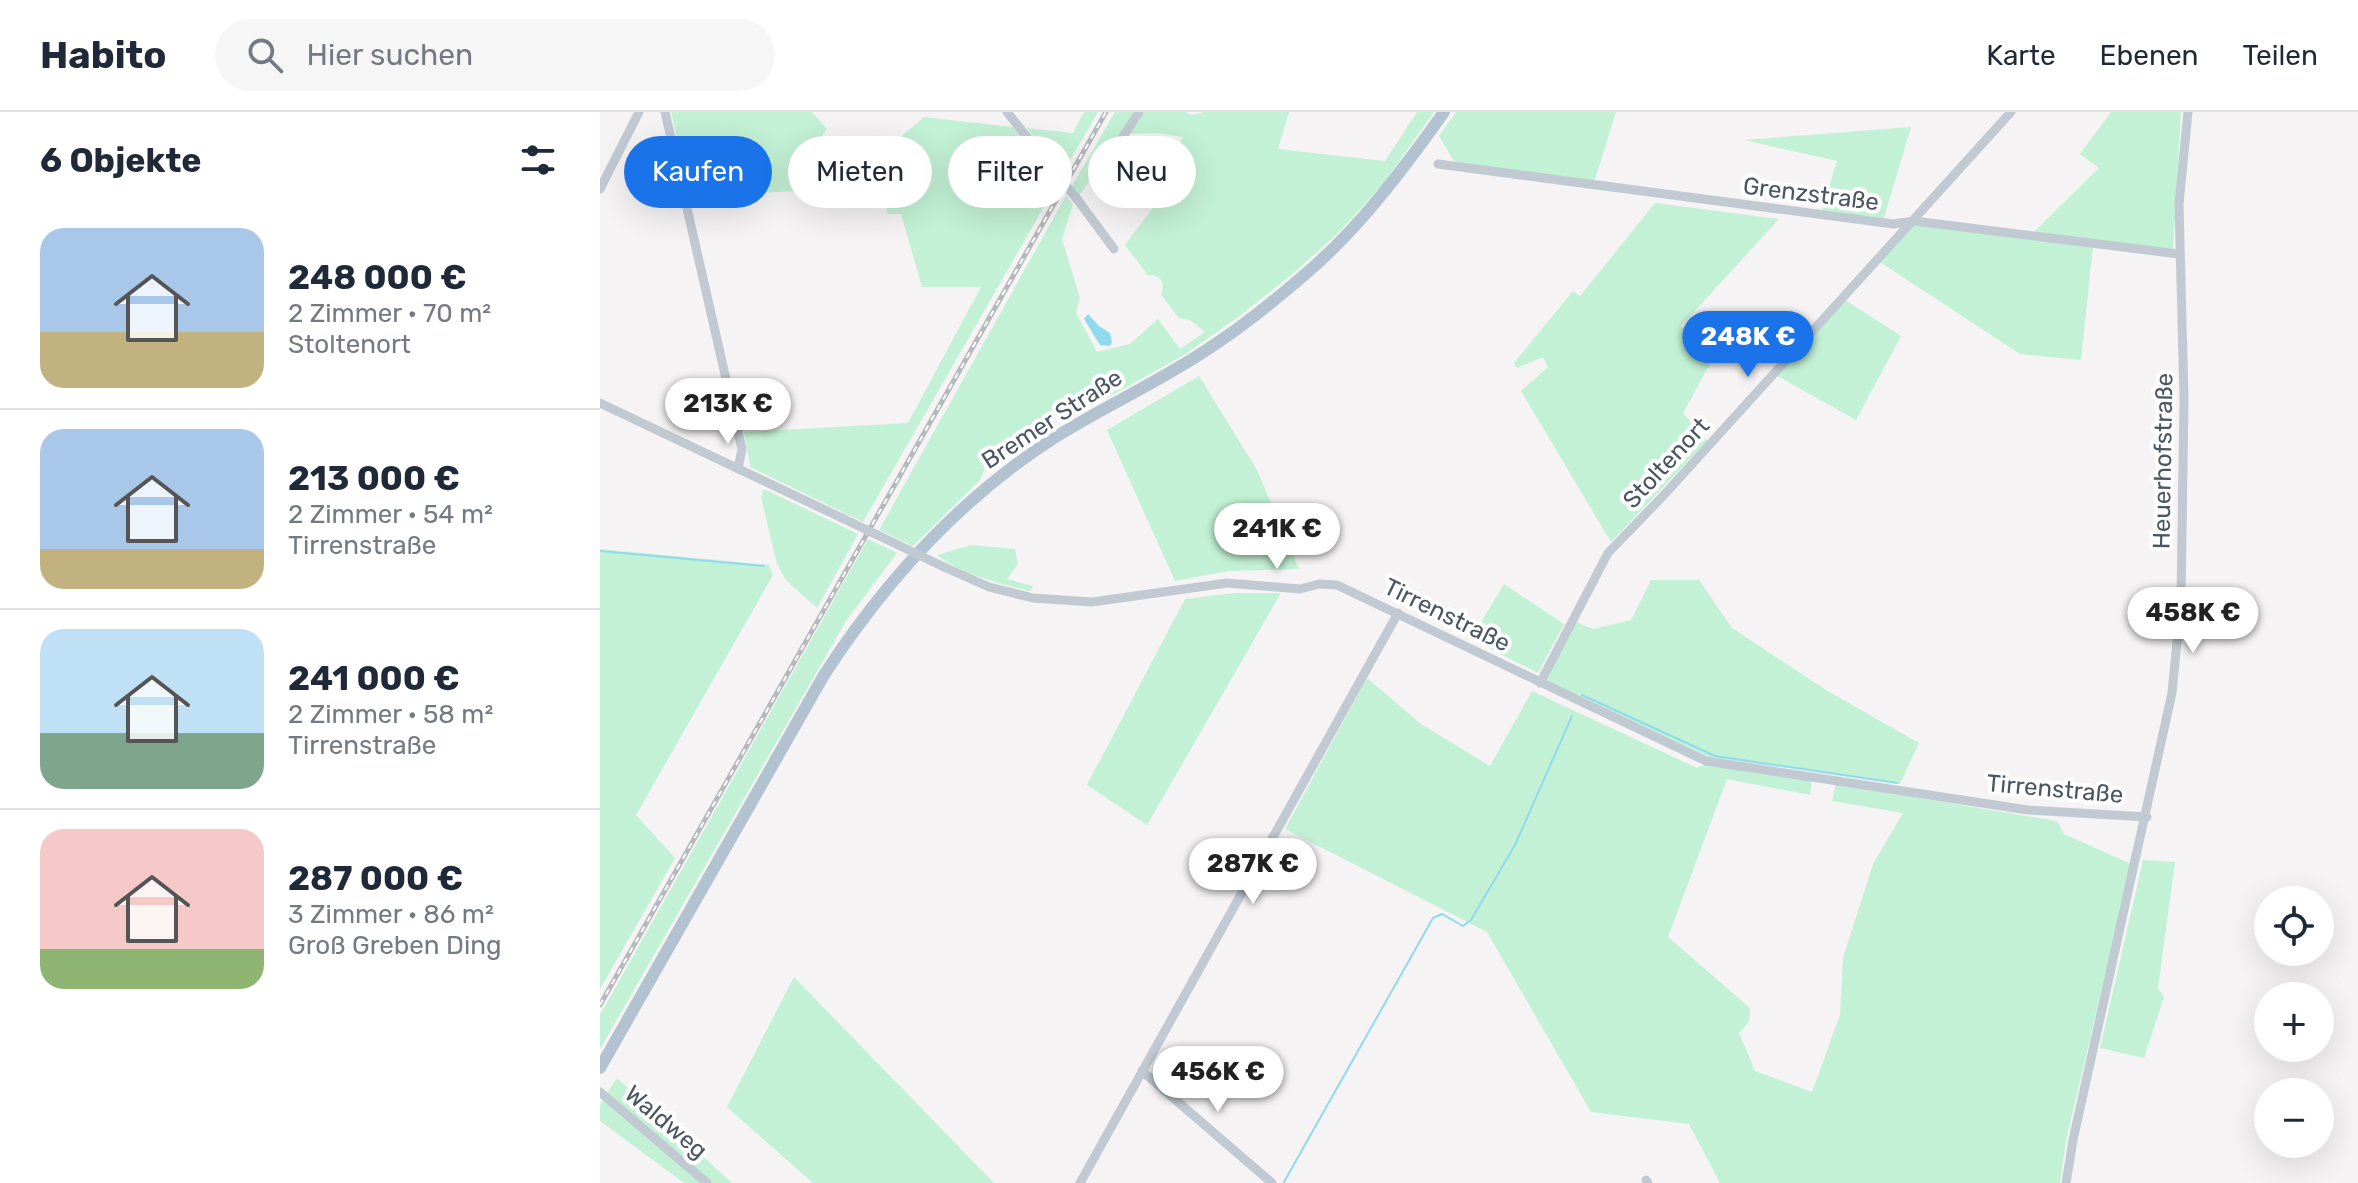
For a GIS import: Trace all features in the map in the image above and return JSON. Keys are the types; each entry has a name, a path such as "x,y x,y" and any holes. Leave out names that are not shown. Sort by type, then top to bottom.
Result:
{"main road":[{"name":"Bremer Straße","path":"600,1068 824,675 880,595 909,561 941,528 993,483 1041,448 1211,347 1304,276 1345,237 1388,188 1444,112"}],"street":[{"path":"600,189 639,112"},
{"path":"665,112 742,449 738,469"},
{"path":"1007,112 1114,249"},
{"path":"1123,136 1139,112"},
{"name":"Stoltenort","path":"1540,683 1608,553 2011,112"},
{"name":"Heuerhofstraße","path":"2066,1183 2172,693 2181,601 2184,398 2179,204 2188,112"},
{"name":"Grenzstraße","path":"1438,164 1893,224 1914,221 2179,254"},
{"name":"Tirrenstraße","path":"600,403 989,587 1033,598 1092,602 1227,583 1300,589 1330,584 1398,613 1706,761 2028,810 2147,817"},
{"path":"1080,1183 1398,613"},
{"path":"1142,1071 1272,1183"},
{"name":"Waldweg","path":"600,1092 707,1183"}],"green space":[{"path":"671,112 812,112 827,129 823,136 788,136 788,192 772,192 772,136 676,136"},
{"path":"1084,112 1098,112 1072,157 1072,136 1033,136 1027,128 1073,133"},
{"path":"1115,112 1186,112 1192,115 1204,112 1289,112 1278,149 1385,161 1417,112 1434,112 1383,184 1339,232 1241,315 1184,355 1103,400 1091,394 986,463 981,479 913,546 879,530 1059,208 1072,208 1062,239 1080,298 1076,313 1097,352 1130,344 1158,319 1180,349 1205,332 1190,320 1179,318 1161,295 1161,280 1148,275 1125,245 1153,208 1196,208 1196,136 1157,133 1101,136"},
{"path":"1456,112 1616,112 1594,182 1455,163 1439,136"},
{"path":"2111,112 2181,112 2173,249 2033,233 2099,168 2080,154"},
{"path":"924,117 1013,127 1020,136 948,136 948,208 1043,208 863,522 750,467 744,432 908,423 981,287 922,287 901,214 887,214 887,208 932,208 932,136 902,136"},
{"path":"1911,127 1883,221 1821,214 1837,161 1744,140"},
{"path":"1088,158 1088,183 1079,196 1072,186"},
{"path":"1655,203 1779,219 1681,326 1711,362 1683,413 1707,441 1611,542 1521,391 1548,367 1543,357 1517,368 1514,363 1573,291 1580,296"},
{"path":"1915,224 2093,246 2081,360 2020,354 1880,262"},
{"path":"1845,300 1901,336 1856,420 1776,375"},
{"path":"1199,376 1257,470 1299,569 1228,571 1175,581 1107,430"},
{"path":"764,489 858,534 817,608 786,580 777,564 761,497"},
{"path":"868,539 897,553 846,621 600,1049 600,1015"},
{"path":"971,545 1015,549 1018,564 1007,579 1033,586 1030,591 969,573 937,555"},
{"path":"600,549 769,565 773,575 636,815 675,858 600,989"},
{"path":"1651,580 1699,580 1732,628 1826,690 1919,743 1900,784 1708,757 1545,682 1576,622 1593,629 1631,620"},
{"path":"1504,584 1564,624 1538,673 1471,639"},
{"path":"1235,593 1281,593 1147,825 1087,785 1185,599"},
{"path":"1367,678 1421,724 1490,766 1532,691 1697,768 1705,764 1812,780 1810,795 1727,779 1668,937 1750,1008 1749,1022 1739,1033 1755,1071 1812,1092 1840,1015 1843,958 1873,864 1903,813 1832,801 1836,784 2057,821 2064,834 2131,864 2066,1141 2060,1183 1720,1183 1689,1124 1591,1112 1487,932 1285,829"},
{"path":"2143,860 2175,862 2158,988 2164,997 2144,1058 2100,1048"},
{"path":"794,977 994,1183 813,1183 727,1107"},
{"path":"617,1078 732,1183 684,1183 600,1121 600,1105"}],"water":[{"path":"1088,314 1110,333 1110,346 1100,345 1084,319"}],"waterway":[{"path":"600,551 764,566"},
{"path":"1582,695 1715,756 1897,783"},
{"path":"1284,1182 1433,918 1442,914 1463,926 1471,920 1515,845 1572,716"}],"railway":[{"path":"600,1005 1106,112"}]}
